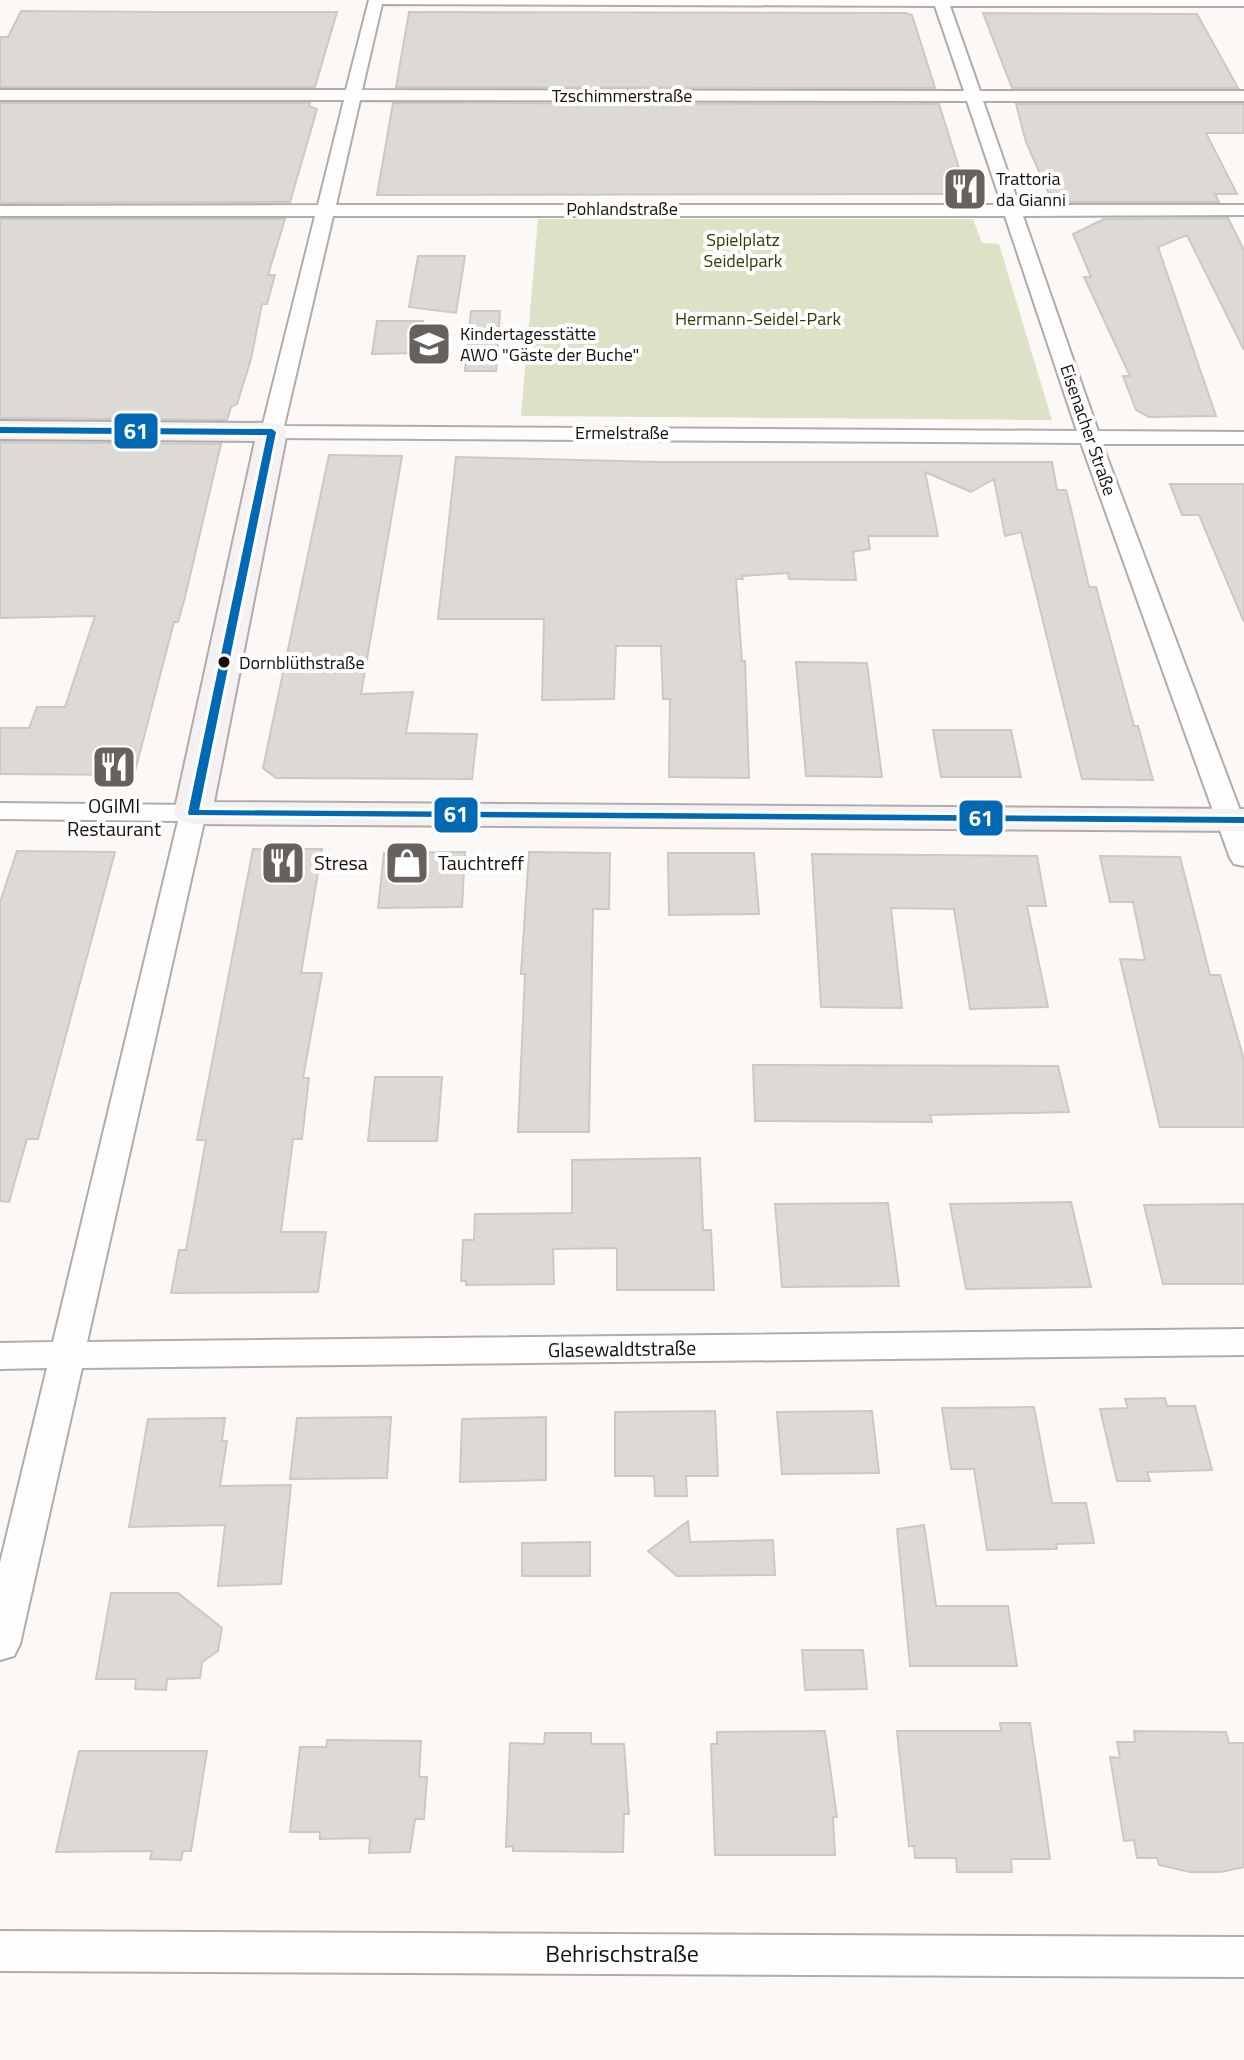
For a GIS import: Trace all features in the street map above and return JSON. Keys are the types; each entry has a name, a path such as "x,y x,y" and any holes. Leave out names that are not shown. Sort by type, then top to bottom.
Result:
{"street":[{"path":"0,1644 193,813 272,432 378,0 1244,2"},
{"name":"Eisenacher Straße","path":"942,1 1089,436 1237,820 1244,858"},
{"name":"Tzschimmerstraße","path":"0,95 1244,96"},
{"name":"Pohlandstraße","path":"0,211 1244,210"},
{"name":"Ermelstraße","path":"0,430 1244,438"},
{"path":"0,811 1237,820"},
{"name":"Glasewaldtstraße","path":"0,1356 1244,1342"},
{"name":"Behrischstraße","path":"0,1951 1244,1957"}],"green space":[{"name":"Hermann-Seidel-Park","path":"538,219 973,219 982,243 999,244 1052,420 521,416"}],"building":[{"path":"21,11 337,12 315,87 0,87 0,37 8,37"},
{"path":"409,12 906,13 912,15 935,88 396,87"},
{"path":"983,13 1197,14 1238,88 1012,88"},
{"path":"0,103 310,103 309,106 317,109 290,202 0,203"},
{"path":"393,103 939,104 967,194 377,195"},
{"path":"1016,104 1244,104 1244,133 1206,133 1237,194 1215,194 1219,202 1071,202 1048,192 1026,142"},
{"path":"1228,218 1244,250 1244,350 1187,235 1158,247 1216,416 1149,417 1136,410 1123,376 1130,376 1084,277 1091,277 1073,234 1104,219"},
{"path":"0,219 285,219 268,275 275,275 267,304 262,304 251,359 237,404 231,407 227,420 0,418"},
{"path":"418,256 465,256 456,313 409,307"},
{"path":"471,311 500,311 496,371 465,371"},
{"path":"377,321 423,321 418,353 372,354"},
{"path":"0,442 221,444 185,597 178,622 174,622 134,775 0,774 0,728 29,728 37,707 65,707 95,616 0,618"},
{"path":"329,455 402,456 361,694 413,692 406,733 477,734 472,779 276,778 263,768"},
{"path":"456,457 660,462 1052,462 1057,490 1066,490 1089,587 1096,587 1134,726 1138,726 1153,780 1082,779 1021,532 1005,536 994,479 971,492 925,472 938,536 868,536 870,549 853,552 856,580 789,579 788,573 736,579 742,661 745,661 749,778 669,777 670,699 663,699 661,646 616,646 614,699 542,700 544,619 438,619"},
{"path":"1170,484 1244,484 1244,622 1199,515 1182,515"},
{"path":"796,662 867,663 882,777 806,776"},
{"path":"933,730 1011,730 1021,777 941,777"},
{"path":"253,849 322,849 301,973 322,973 303,1078 309,1078 302,1139 293,1139 281,1232 326,1232 318,1292 171,1293 179,1250 186,1250 206,1140 197,1140"},
{"path":"17,851 115,852 38,1139 27,1139 9,1202 0,1201 0,902"},
{"path":"465,852 462,907 378,908 384,853"},
{"path":"529,852 610,853 609,909 593,909 589,1132 518,1132 525,974 521,974"},
{"path":"668,853 754,853 759,914 669,915"},
{"path":"812,854 1037,856 1046,906 1027,906 1048,1007 970,1009 954,909 891,908 902,1008 821,1007"},
{"path":"1100,856 1180,857 1210,975 1220,975 1244,1060 1244,1127 1160,1127 1120,959 1145,960 1133,902 1110,902"},
{"path":"753,1065 1058,1066 1069,1112 930,1115 932,1122 755,1121"},
{"path":"375,1077 442,1077 437,1141 368,1141"},
{"path":"700,1158 703,1230 711,1230 714,1290 617,1290 617,1248 553,1249 554,1284 466,1285 466,1281 461,1281 463,1240 474,1240 475,1214 572,1213 572,1160"},
{"path":"1071,1202 1091,1287 966,1289 950,1204"},
{"path":"888,1203 899,1286 782,1287 775,1204"},
{"path":"1244,1204 1244,1284 1163,1284 1144,1205"},
{"path":"1165,1398 1167,1406 1195,1406 1212,1470 1147,1472 1150,1481 1117,1481 1100,1409 1128,1408 1125,1399"},
{"path":"1034,1407 1052,1503 1086,1503 1094,1543 1056,1544 1057,1549 987,1550 974,1469 951,1469 942,1408"},
{"path":"715,1411 718,1476 686,1476 687,1496 655,1496 654,1476 615,1476 615,1412"},
{"path":"872,1411 879,1473 782,1474 777,1412"},
{"path":"391,1417 387,1478 290,1479 297,1418"},
{"path":"546,1417 546,1480 460,1482 462,1419"},
{"path":"225,1418 222,1441 227,1441 220,1486 291,1485 281,1584 218,1586 225,1525 129,1527 148,1419"},
{"path":"688,1521 690,1542 773,1540 775,1575 677,1576 648,1551"},
{"path":"924,1525 936,1606 1008,1606 1017,1666 910,1666 897,1529"},
{"path":"590,1542 590,1576 522,1576 522,1543"},
{"path":"111,1593 178,1593 222,1628 218,1651 202,1662 200,1678 167,1679 166,1690 135,1689 136,1679 96,1679"},
{"path":"802,1650 863,1650 867,1689 805,1690"},
{"path":"1000,1723 1030,1723 1050,1859 1011,1859 1012,1872 957,1872 956,1858 915,1858 914,1846 909,1846 897,1731 1001,1731"},
{"path":"825,1731 837,1817 833,1817 835,1855 715,1855 711,1744 717,1744 717,1732"},
{"path":"1134,1731 1226,1732 1229,1743 1244,1743 1244,1867 1221,1872 1190,1872 1159,1865 1157,1858 1137,1858 1134,1840 1124,1841 1110,1757 1120,1758 1117,1742 1135,1742"},
{"path":"545,1733 591,1733 591,1744 624,1744 629,1814 624,1814 623,1852 513,1851 513,1846 506,1847 510,1743 544,1744"},
{"path":"327,1740 421,1741 419,1777 427,1777 424,1819 415,1819 410,1852 369,1853 370,1838 320,1839 320,1832 290,1832 300,1747 326,1747"},
{"path":"79,1751 207,1751 191,1851 183,1851 181,1860 150,1859 152,1851 56,1852"}],"transit line":[{"name":"61","path":"0,430 272,432"},
{"name":"61","path":"193,813 272,432"},
{"name":"61","path":"193,813 1244,820"}],"place":[{"name":"Trattoria da Gianni","path":"965,189"},
{"name":"Kindertagesstätte AWO \"Gäste der Buche\"","path":"429,344"},
{"name":"Dornblüthstraße","path":"224,662"},
{"name":"OGIMI Restaurant","path":"114,767"},
{"name":"Stresa","path":"283,863"},
{"name":"Tauchtreff","path":"407,863"}],"park label":[{"name":"Spielplatz Seidelpark","path":"743,250"}]}
